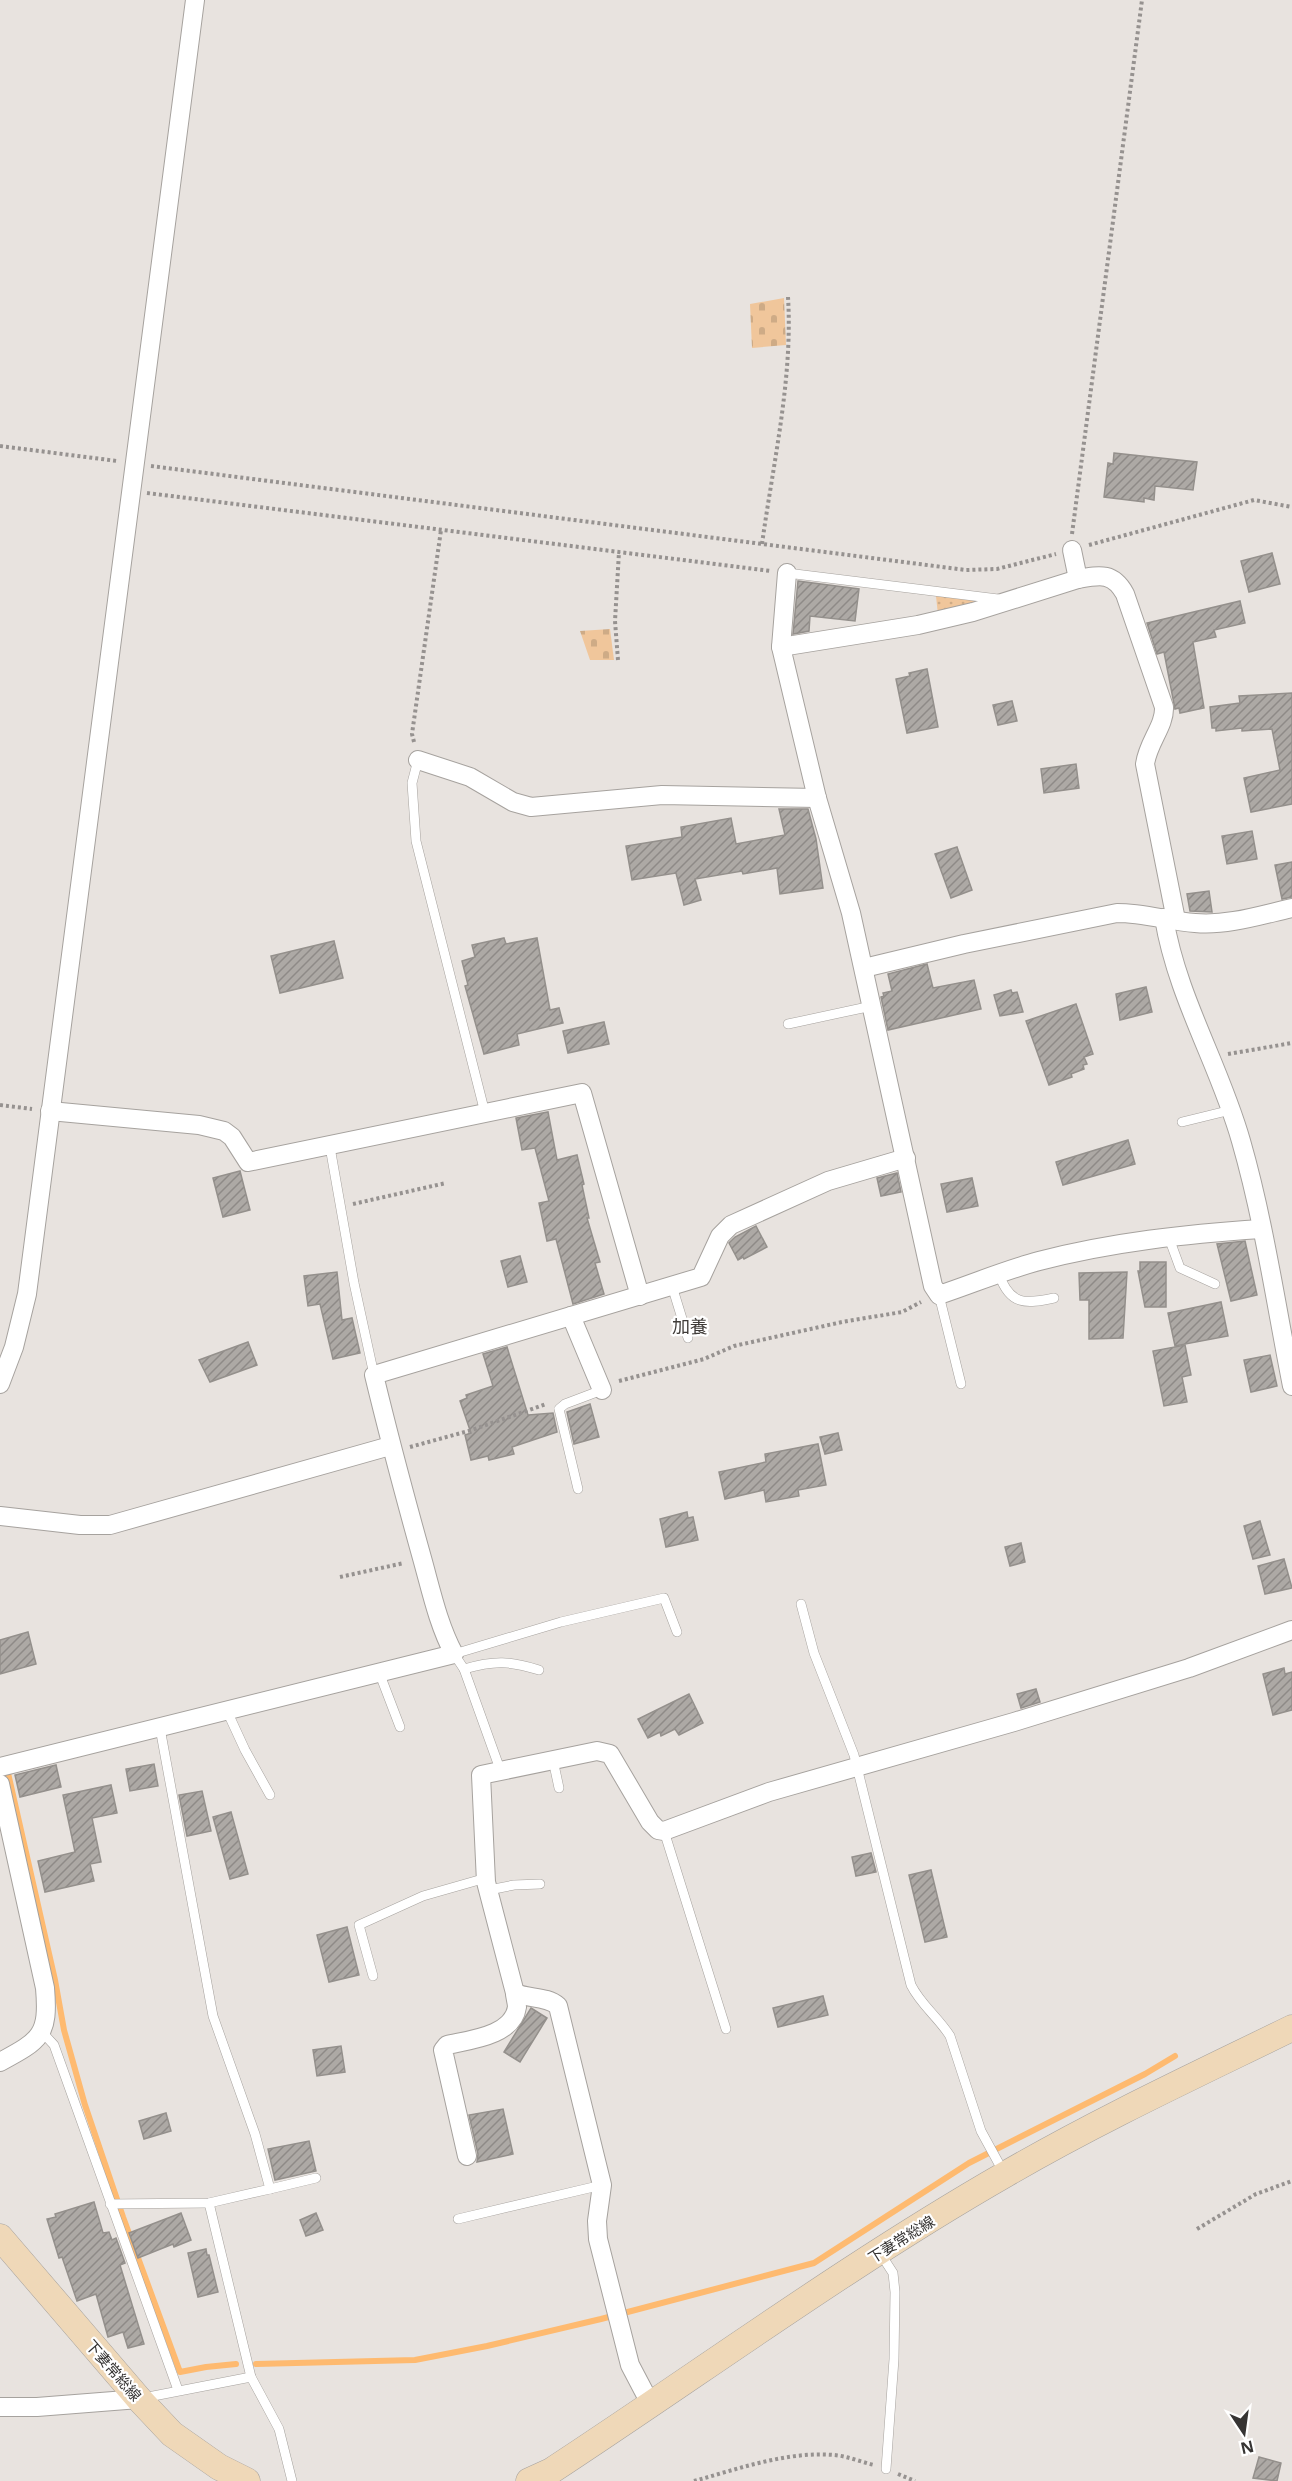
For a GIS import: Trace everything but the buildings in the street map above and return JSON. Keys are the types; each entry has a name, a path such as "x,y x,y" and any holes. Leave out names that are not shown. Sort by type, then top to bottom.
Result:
{"main road":[{"name":"下妻常総線","path":"529,2481 551,2471 651,2405 1001,2168 1292,2028"},
{"name":"下妻常総線","path":"0,2237 139,2399 172,2434 219,2467 247,2481"}],"street":[{"path":"0,1384 14,1347 27,1294 195,0"},
{"path":"1072,550 1078,579"},
{"path":"787,573 781,647 817,798 851,913 937,1293 1073,1253 1170,1238 1261,1229"},
{"path":"781,647 918,625 1012,600 1078,579 1105,577 1113,578 1120,584 1164,707 1164,717 1147,749 1145,764 1170,919 1168,942 1209,1059 1241,1139 1292,1386"},
{"path":"418,760 470,777 513,802 531,807 662,795 817,798"},
{"path":"864,968 964,944 1117,913 1137,913 1170,919 1216,923 1292,908"},
{"path":"50,1111 199,1125 224,1131 232,1137 248,1162 330,1147 582,1093 640,1296"},
{"path":"0,1767 454,1654 447,1640 390,1446 374,1375 701,1277 720,1236 731,1225 828,1181 906,1158"},
{"path":"571,1316 602,1390"},
{"path":"0,1516 80,1525 110,1525 390,1446"},
{"path":"467,2156 443,2050 447,2045 493,2035 513,2017 517,2007 488,1884 481,1775 597,1751 610,1754 650,1822 658,1830 664,1831 768,1792 858,1768 1189,1668 1292,1629"},
{"path":"0,1784 45,1988 47,2010 45,2025 39,2037 0,2062"},
{"path":"515,1993 526,1998 551,2000 558,2006 602,2185 597,2221 598,2239 630,2365 651,2405"},
{"path":"0,2407 37,2407 139,2399"}],"lane":[{"path":"787,573 954,595 1012,600"},
{"path":"418,760 412,788 416,841 485,1113"},
{"path":"788,1024 872,1006"},
{"path":"1182,1122 1231,1110"},
{"path":"330,1147 354,1283 374,1375"},
{"path":"1170,1238 1180,1268 1215,1284"},
{"path":"999,1274 1008,1292 1015,1299 1031,1303 1054,1298"},
{"path":"672,1286 688,1338"},
{"path":"937,1293 961,1384"},
{"path":"578,1489 558,1414 559,1409 565,1404 602,1390"},
{"path":"501,1772 464,1669 454,1654 561,1622 664,1598 677,1632"},
{"path":"801,1604 814,1653 847,1734 858,1768 911,1985 919,2000 941,2022 950,2036 988,2145 1001,2168"},
{"path":"464,1669 499,1661 539,1670"},
{"path":"379,1672 400,1727"},
{"path":"227,1711 270,1795"},
{"path":"159,1728 213,2016 255,2134 270,2189"},
{"path":"553,1760 559,1788"},
{"path":"664,1831 726,2029"},
{"path":"373,1976 359,1924 423,1896 488,1884 540,1884"},
{"path":"42,2032 54,2045 116,2204 178,2390"},
{"path":"116,2204 209,2203 316,2178"},
{"path":"458,2219 602,2185"},
{"path":"209,2203 251,2377 279,2429 292,2481"},
{"path":"879,2252 893,2273 895,2292 894,2359 886,2469"},
{"path":"139,2399 251,2377"}],"path":[{"path":"1072,550 1071,538 1142,0"},
{"path":"762,544 787,368 790,330 788,297"},
{"path":"0,447 966,570 997,569 1254,500 1292,507"},
{"path":"133,491 787,573"},
{"path":"418,760 412,735 441,530"},
{"path":"618,660 615,621 619,552"},
{"path":"1209,1059 1292,1042"},
{"path":"0,1105 50,1111"},
{"path":"340,1206 446,1183"},
{"path":"734,1347 842,1322 902,1312 937,1293"},
{"path":"340,1577 423,1560"},
{"path":"1197,2229 1256,2194 1292,2181"},
{"path":"693,2481 760,2463 811,2454 837,2455 886,2469"}],"green space":[{"path":"784,298 786,345 752,348 750,304"},
{"path":"936,596 984,601 938,615"},
{"path":"610,629 614,660 590,660 580,631"}],"waterway":[{"path":"8,1773 55,1980 64,2030 85,2105 180,2372 236,2364"},
{"path":"256,2364 415,2360 487,2346 601,2319 814,2263 969,2163 1145,2074 1175,2056"}],"district":[{"name":"加養","path":"690,1326"}]}
